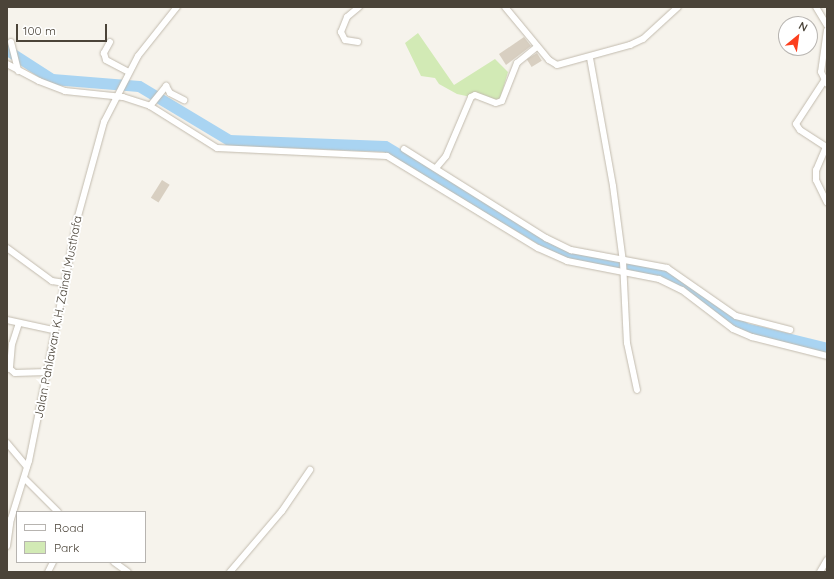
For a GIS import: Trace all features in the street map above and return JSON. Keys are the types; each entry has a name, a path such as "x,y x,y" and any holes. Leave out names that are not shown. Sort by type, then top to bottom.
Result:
{"street":[{"name":"Jalan Pahlawan K.H. Zainal Musthafa","path":"7,546 9,524 27,467 47,372 53,330 65,283 77,220 104,122 116,94 155,31 177,7"},
{"path":"358,42 345,40 341,32 347,17 359,7"},
{"path":"505,7 537,47 557,64 590,58 643,39 678,7"},
{"path":"816,7 827,25"},
{"path":"827,30 821,72 826,83 796,124 800,130 826,147 816,170 816,180 827,203"},
{"path":"11,42 16,54 17,67"},
{"path":"110,42 104,52 106,60 128,74"},
{"path":"436,168 446,156 471,97 475,95 496,103 502,100 517,63 537,47"},
{"path":"590,58 623,261 627,343 637,390"},
{"path":"7,64 17,67 65,91 116,94 150,106 217,148 378,153 424,175 538,248 567,261 623,273 643,275 668,283 720,321 752,337 827,356"},
{"path":"150,106 166,86 170,93 184,100"},
{"path":"404,149 546,238 593,256 668,268 736,316 790,330"},
{"path":"424,175 429,165"},
{"path":"7,248 52,281 65,283"},
{"path":"7,320 53,330"},
{"path":"19,323 12,344 10,369 15,373 47,372"},
{"path":"7,443 27,467"},
{"path":"230,572 282,511 310,470"},
{"path":"24,478 57,511"},
{"path":"820,572 827,560"},
{"path":"48,572 52,563"},
{"path":"115,563 128,572"}],"green space":[{"path":"418,33 454,85 495,59 508,72 499,103 457,94 439,84 435,78 421,76 405,43"}],"building":[{"path":"524,37 531,46 506,65 499,54"},
{"path":"537,53 542,61 532,67 527,59"},
{"path":"162,180 170,185 159,203 151,198"}],"waterway":[{"path":"7,50 52,79 139,86 229,140 385,146 572,258 667,274 745,328 827,348"}]}
